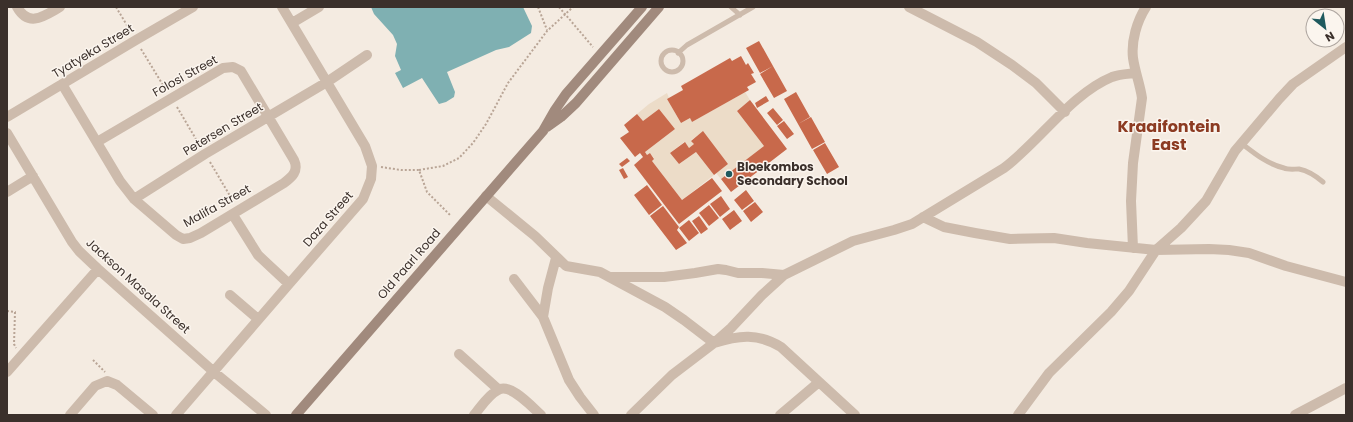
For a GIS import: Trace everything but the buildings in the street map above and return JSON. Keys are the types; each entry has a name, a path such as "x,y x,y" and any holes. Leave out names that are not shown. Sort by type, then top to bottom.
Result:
{"main road":[{"name":"Old Paarl Road","path":"296,415 542,131 566,94 642,7"},
{"name":"Old Paarl Road","path":"542,131 561,117 576,103 659,7"}],"street":[{"path":"17,7 23,15 33,19 41,18 60,7"},
{"name":"Tyatyeka Street","path":"7,117 193,7"},
{"name":"Daza Street","path":"176,415 363,199 371,179 372,166 365,146 282,7"},
{"path":"292,23 319,7"},
{"path":"909,7 977,42 1012,65 1036,83 1065,112"},
{"path":"1133,248 1131,201 1133,163 1142,98 1133,58 1135,33 1146,7"},
{"path":"1018,415 1049,373 1111,312 1129,291 1156,250 1181,228 1206,200 1235,151 1278,99 1293,84 1346,47"},
{"name":"Petersen Street","path":"134,199 205,154 327,82 367,55"},
{"name":"Folosi Street","path":"97,142 223,68 233,67 241,71 269,117"},
{"path":"631,415 672,375 731,328 762,295 784,275 853,241 912,224 1018,158 1085,93 1113,77 1136,73"},
{"name":"Malifa Street","path":"62,84 120,181 134,199 176,235 183,239 190,238 201,233 292,178 296,165 269,117"},
{"name":"Jackson Masala Street","path":"7,133 72,242 79,251 214,372 266,415"},
{"path":"7,192 33,176"},
{"path":"486,196 535,236 556,258 566,266 600,272 665,307 714,343"},
{"path":"236,213 258,255 289,284"},
{"path":"923,217 944,227 975,234 1010,239 1054,238 1156,250 1230,250 1249,253 1286,266 1346,282"},
{"path":"543,317 548,288 556,258"},
{"path":"7,372 98,269"},
{"path":"609,277 664,277 718,269 738,274 762,273 784,275"},
{"path":"514,279 543,317 569,380 594,415"},
{"path":"230,295 258,319"},
{"path":"714,343 729,338 742,337 757,337 772,341 781,347 853,414"},
{"path":"459,354 498,389"},
{"path":"70,415 95,386 107,381 116,385 153,415"},
{"path":"780,415 819,382"},
{"path":"474,415 493,393 498,389 503,388 516,393 541,415"},
{"path":"1295,415 1346,388"}],"lane":[{"path":"732,7 740,15"},
{"path":"678,53 687,45 753,7"},
{"path":"670,51 678,53 682,60 681,68 674,72 666,70 661,63 663,55 670,51"},
{"path":"1242,143 1257,155 1271,163 1285,169 1300,169 1307,171 1323,182"}],"path":[{"path":"116,7 210,161 236,213"},
{"path":"538,7 547,31"},
{"path":"559,7 595,50"},
{"path":"372,166 401,170 419,170 443,166 458,158 474,144 508,83 547,31 573,7"},
{"path":"419,170 427,192 451,216"},
{"path":"7,311 15,312 14,344 18,359"},
{"path":"93,360 105,372 107,381"}],"shaded area":[{"path":"745,92 750,100 737,111 764,146 721,179 716,173 728,164 703,132 691,140 694,144 689,148 684,142 670,153 679,164 696,152 714,175 682,200 652,161 654,158 650,153 647,155 645,152 675,129 659,109 643,121 637,114 649,104 667,93 669,98 667,99 681,123 690,118 692,122"}],"water":[{"path":"371,7 523,7 532,26 531,33 509,47 496,50 447,72 455,92 454,97 439,104 422,78 403,88 395,73 401,70 395,56 397,44 393,35 374,14"}],"place":[{"name":"Bloekombos Secondary School","path":"729,174"}],"district":[{"name":"Kraaifontein East","path":"1169,135"}]}
